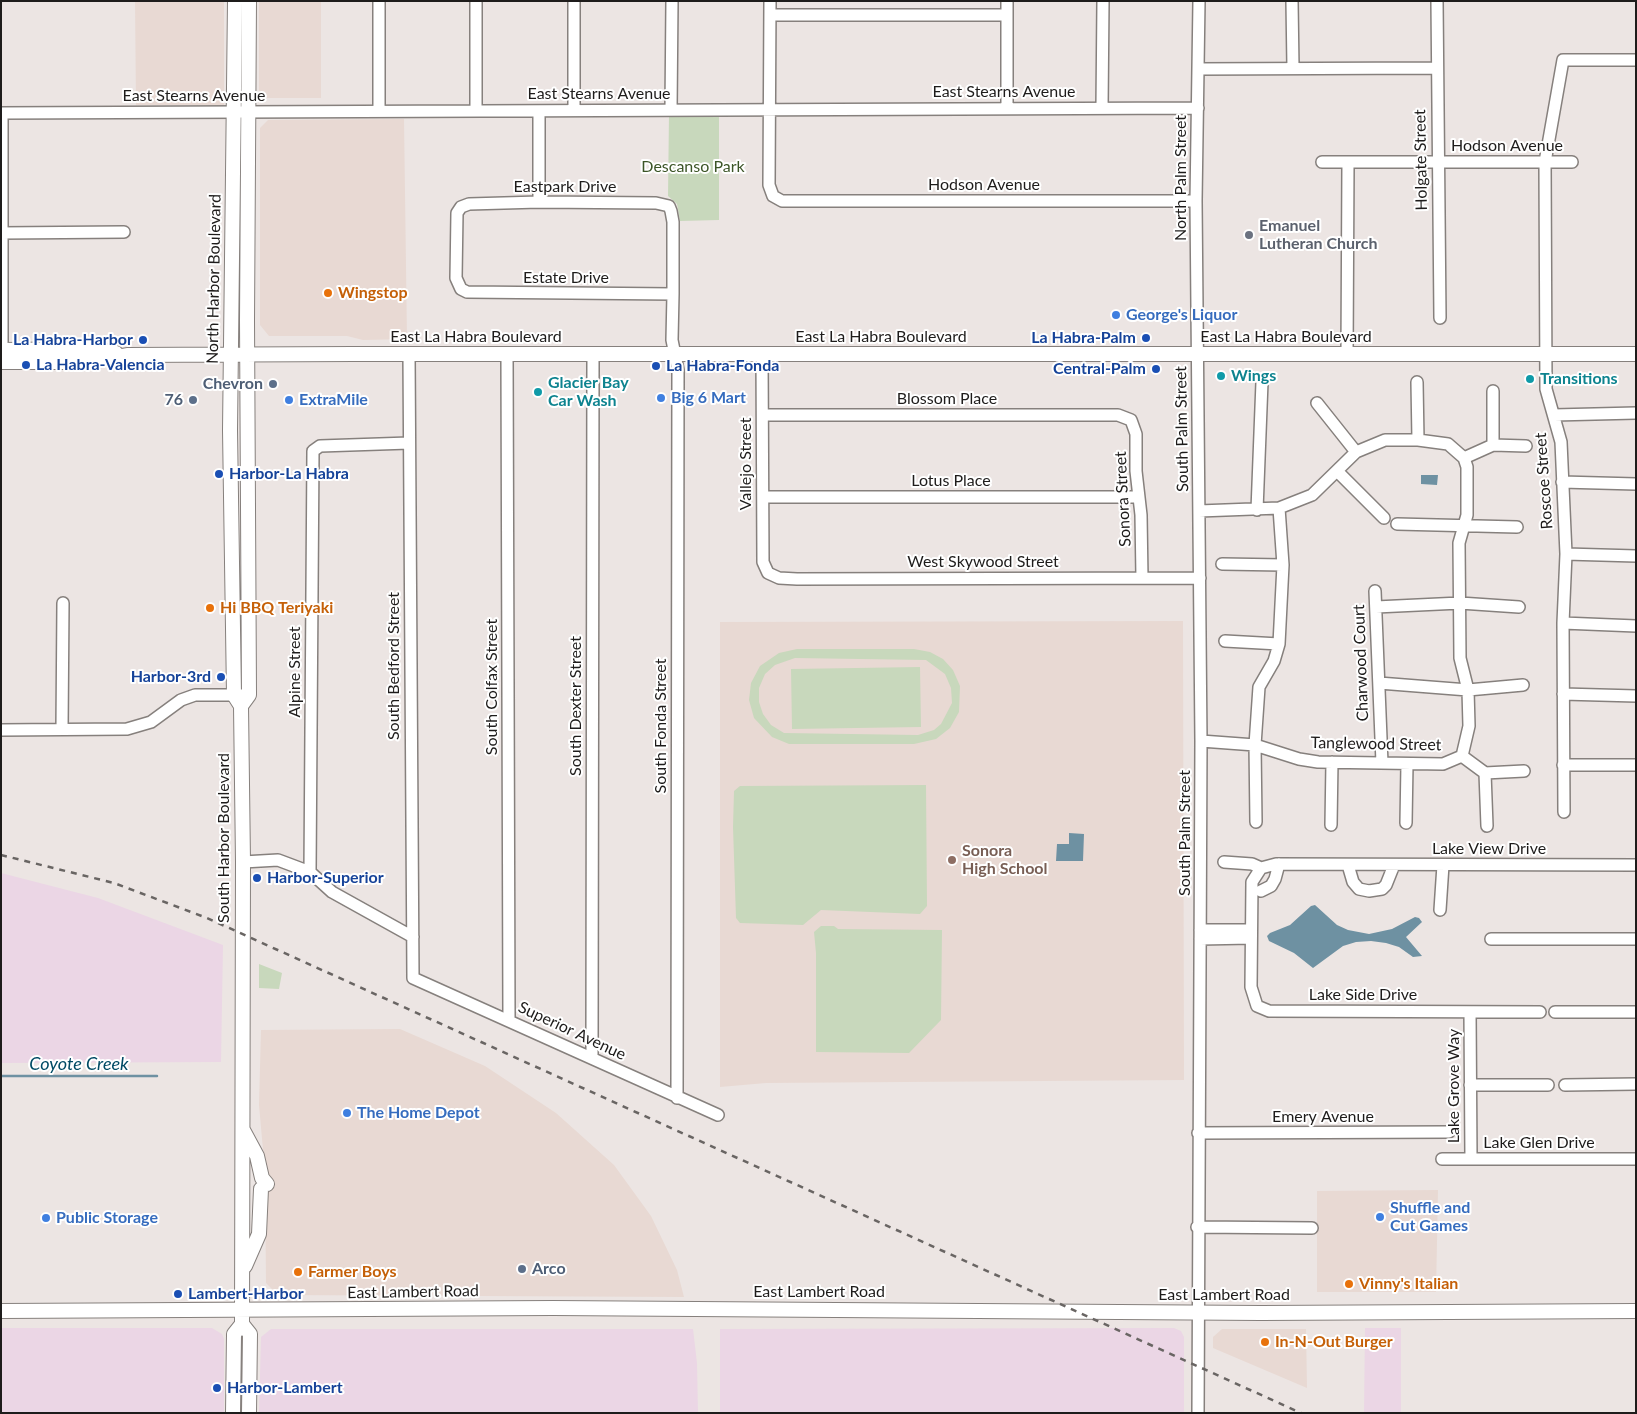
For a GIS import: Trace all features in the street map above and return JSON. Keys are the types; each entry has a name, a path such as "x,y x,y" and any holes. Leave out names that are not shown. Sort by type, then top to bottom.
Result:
{"main road":[{"name":"North Harbor Boulevard","path":"235,1 241,112 247,355"},
{"name":"North Harbor Boulevard","path":"241,698 230,355 241,112 249,1"},
{"name":"East La Habra Boulevard","path":"2,356 91,349 127,355 1636,354"},
{"name":"South Harbor Boulevard","path":"233,1413 234,1334 242,1318 243,862 241,698 247,355"},
{"path":"242,1128 257,1156 264,1186 259,1234 242,1271"},
{"name":"East Lambert Road","path":"1,1311 242,1318 562,1308 1074,1310 1197,1313 1636,1311"},
{"name":"South Harbor Boulevard","path":"242,1318 250,1334 249,1413"}],"street":[{"path":"379,1 379,111"},
{"path":"476,1 476,111"},
{"path":"574,1 574,110"},
{"path":"671,110 672,1"},
{"path":"769,108 770,1"},
{"path":"1006,1 1007,108"},
{"path":"1102,1 1102,108"},
{"name":"North Palm Street","path":"1197,354 1196,201 1199,1"},
{"path":"1292,1 1293,68"},
{"name":"Holgate Street","path":"1437,1 1436,68 1440,318"},
{"path":"770,15 1006,15"},
{"name":"Roscoe Street","path":"1564,812 1563,623 1566,554 1561,442 1546,389 1545,162 1563,60 1636,60"},
{"path":"1198,69 1436,68"},
{"name":"East Stearns Avenue","path":"2,113 769,108 1198,108"},
{"name":"Hodson Avenue","path":"769,108 769,185 773,196 782,202 1196,201"},
{"path":"539,110 539,202"},
{"path":"2,113 2,356"},
{"name":"Hodson Avenue","path":"1322,162 1572,162"},
{"path":"1347,355 1348,162"},
{"name":"Eastpark Drive","path":"461,289 456,278 456,222 461,207 469,204 539,202 656,203 669,206"},
{"name":"South Fonda Street","path":"669,206 672,222 672,340 678,370 677,1098"},
{"path":"2,233 124,232"},
{"name":"Estate Drive","path":"461,289 476,293 672,294"},
{"name":"South Bedford Street","path":"409,354 413,978"},
{"name":"South Colfax Street","path":"507,354 509,1019"},
{"name":"South Dexter Street","path":"592,1058 593,354"},
{"name":"South Palm Street","path":"1197,354 1201,741 1197,1313"},
{"name":"Vallejo Street","path":"762,355 763,562 768,573"},
{"path":"1257,510 1262,382"},
{"path":"1416,382 1418,440"},
{"path":"1492,391 1493,445"},
{"path":"1317,404 1356,452"},
{"path":"1554,415 1636,413"},
{"name":"Blossom Place","path":"763,415 1118,415 1131,420"},
{"name":"Sonora Street","path":"1131,420 1136,434 1142,578"},
{"path":"1199,511 1279,508 1312,495 1356,452 1385,440 1418,440 1448,444 1464,458 1467,467 1468,515 1459,543 1460,658 1468,690 1469,726 1462,756 1485,773 1524,771"},
{"name":"Alpine Street","path":"310,872 313,450 320,446 409,443"},
{"path":"1464,458 1493,445 1526,446"},
{"path":"1337,471 1384,518"},
{"path":"1562,482 1636,484"},
{"name":"Lotus Place","path":"763,497 1139,498"},
{"path":"1256,822 1255,745 1259,687 1274,661 1279,644 1283,565 1279,508"},
{"path":"1397,524 1517,527"},
{"path":"1566,554 1636,556"},
{"path":"1222,564 1283,565"},
{"name":"West Skywood Street","path":"768,573 779,578 797,579 1200,578"},
{"name":"Charwood Court","path":"1375,591 1382,763"},
{"path":"62,729 63,603"},
{"path":"1376,607 1460,603 1519,607"},
{"path":"1563,623 1636,626"},
{"path":"1225,641 1279,644"},
{"path":"1378,683 1468,690 1523,685"},
{"path":"1563,694 1636,696"},
{"path":"1,730 128,729 140,727 162,715 180,700 195,695 241,698"},
{"name":"Tanglewood Street","path":"1201,741 1255,745 1299,760 1332,762 1443,764 1462,756"},
{"path":"1331,825 1332,762"},
{"path":"1406,823 1407,764"},
{"path":"1563,765 1636,766"},
{"path":"1485,773 1487,826"},
{"path":"243,862 278,860 310,872 332,892 413,938"},
{"path":"1200,935 1251,934 1252,882 1261,868 1252,864 1224,862"},
{"path":"1261,892 1271,886 1276,879 1278,864"},
{"name":"Lake View Drive","path":"1261,868 1278,864 1636,865"},
{"path":"1345,865 1353,882 1359,889 1370,892 1382,889 1386,885 1394,865"},
{"path":"1440,910 1442,865"},
{"name":"Lake Side Drive","path":"1251,934 1251,987 1258,1006 1268,1011 1540,1012"},
{"path":"1491,939 1636,939"},
{"name":"Superior Avenue","path":"413,978 509,1019 677,1098 718,1115"},
{"name":"Lake Grove Way","path":"1470,1012 1471,1159"},
{"path":"1555,1012 1636,1012"},
{"path":"1565,1085 1636,1084"},
{"path":"1470,1085 1548,1085"},
{"name":"Emery Avenue","path":"1198,1133 1449,1132"},
{"name":"Lake Glen Drive","path":"1442,1159 1636,1159"},
{"path":"1197,1227 1312,1228"},
{"path":"1197,1313 1198,1413"}],"shaded area":[{"path":"135,1 224,1 224,105 136,105"},
{"path":"259,1 321,1 321,98 265,98 259,93"},
{"path":"404,119 407,339 363,340 347,336 269,336 260,325 260,128 268,120"},
{"name":"Sonora High School","path":"1183,621 1184,1080 766,1083 720,1087 720,622"},
{"path":"1,873 98,898 223,945 221,1062 1,1063"},
{"path":"400,1029 485,1066 556,1113 614,1165 651,1216 677,1270 684,1297 278,1295 266,1283 265,1172 259,1105 261,1030"},
{"path":"1438,1190 1436,1292 1317,1292 1317,1191"},
{"path":"1,1328 212,1328 222,1334 224,1339 224,1413 1,1413"},
{"path":"1174,1328 1181,1331 1184,1337 1184,1413 720,1413 720,1329"},
{"path":"1365,1328 1401,1328 1401,1413 1364,1413"},
{"path":"271,1329 693,1329 697,1363 698,1413 259,1413 261,1337"},
{"path":"1222,1329 1306,1329 1307,1388 1213,1348 1213,1337"}],"green space":[{"name":"Descanso Park","path":"669,114 719,114 719,220 680,221 677,204 668,196"},
{"path":"797,649 914,649 930,652 943,659 953,670 960,686 959,712 950,728 936,739 914,744 789,744 772,737 754,718 749,700 751,683 760,666 779,653","holes":["795,658 926,660 945,674 951,688 952,703 941,724 934,730 918,735 784,733 771,725 763,714 759,702 759,688 765,674 775,665"]},
{"path":"920,667 921,727 792,729 791,669"},
{"path":"926,785 927,906 920,914 821,910 803,925 740,923 736,918 733,827 734,791 740,786"},
{"path":"821,926 834,926 838,929 942,930 941,1020 909,1053 816,1052 816,953 814,932"},
{"path":"259,964 282,973 279,989 259,988"}],"water":[{"path":"1421,475 1438,475 1437,485 1421,484"},
{"path":"1069,833 1084,834 1083,861 1056,861 1057,844 1069,844"},
{"path":"1315,905 1337,925 1348,930 1369,934 1392,929 1415,917 1419,918 1422,922 1406,937 1422,956 1413,957 1399,947 1386,943 1356,942 1343,946 1313,968 1294,953 1269,941 1267,936 1270,933 1290,925 1311,906"}],"waterway":[{"name":"Coyote Creek","path":"1,1076 157,1076"}],"railway":[{"path":"1,855 114,883 207,918 1301,1413"}],"place":[{"name":"Emanuel Lutheran Church","path":"1249,235"},
{"name":"Wingstop","path":"328,293"},
{"name":"George's Liquor","path":"1116,315"},
{"name":"La Habra-Palm","path":"1146,338"},
{"name":"La Habra-Harbor","path":"143,340"},
{"name":"La Habra-Valencia","path":"26,365"},
{"name":"La Habra-Fonda","path":"656,366"},
{"name":"Central-Palm","path":"1156,369"},
{"name":"Wings","path":"1221,376"},
{"name":"Transitions","path":"1530,379"},
{"name":"Chevron","path":"273,384"},
{"name":"Glacier Bay Car Wash","path":"538,392"},
{"name":"Big 6 Mart","path":"661,398"},
{"name":"76","path":"193,400"},
{"name":"ExtraMile","path":"289,400"},
{"name":"Harbor-La Habra","path":"219,474"},
{"name":"Hi BBQ Teriyaki","path":"210,608"},
{"name":"Harbor-3rd","path":"221,677"},
{"name":"Sonora High School","path":"952,860"},
{"name":"Harbor-Superior","path":"257,878"},
{"name":"The Home Depot","path":"347,1113"},
{"name":"Shuffle and Cut Games","path":"1380,1217"},
{"name":"Public Storage","path":"46,1218"},
{"name":"Arco","path":"522,1269"},
{"name":"Farmer Boys","path":"298,1272"},
{"name":"Vinny's Italian","path":"1349,1284"},
{"name":"Lambert-Harbor","path":"178,1294"},
{"name":"In-N-Out Burger","path":"1265,1342"},
{"name":"Harbor-Lambert","path":"217,1388"}]}
